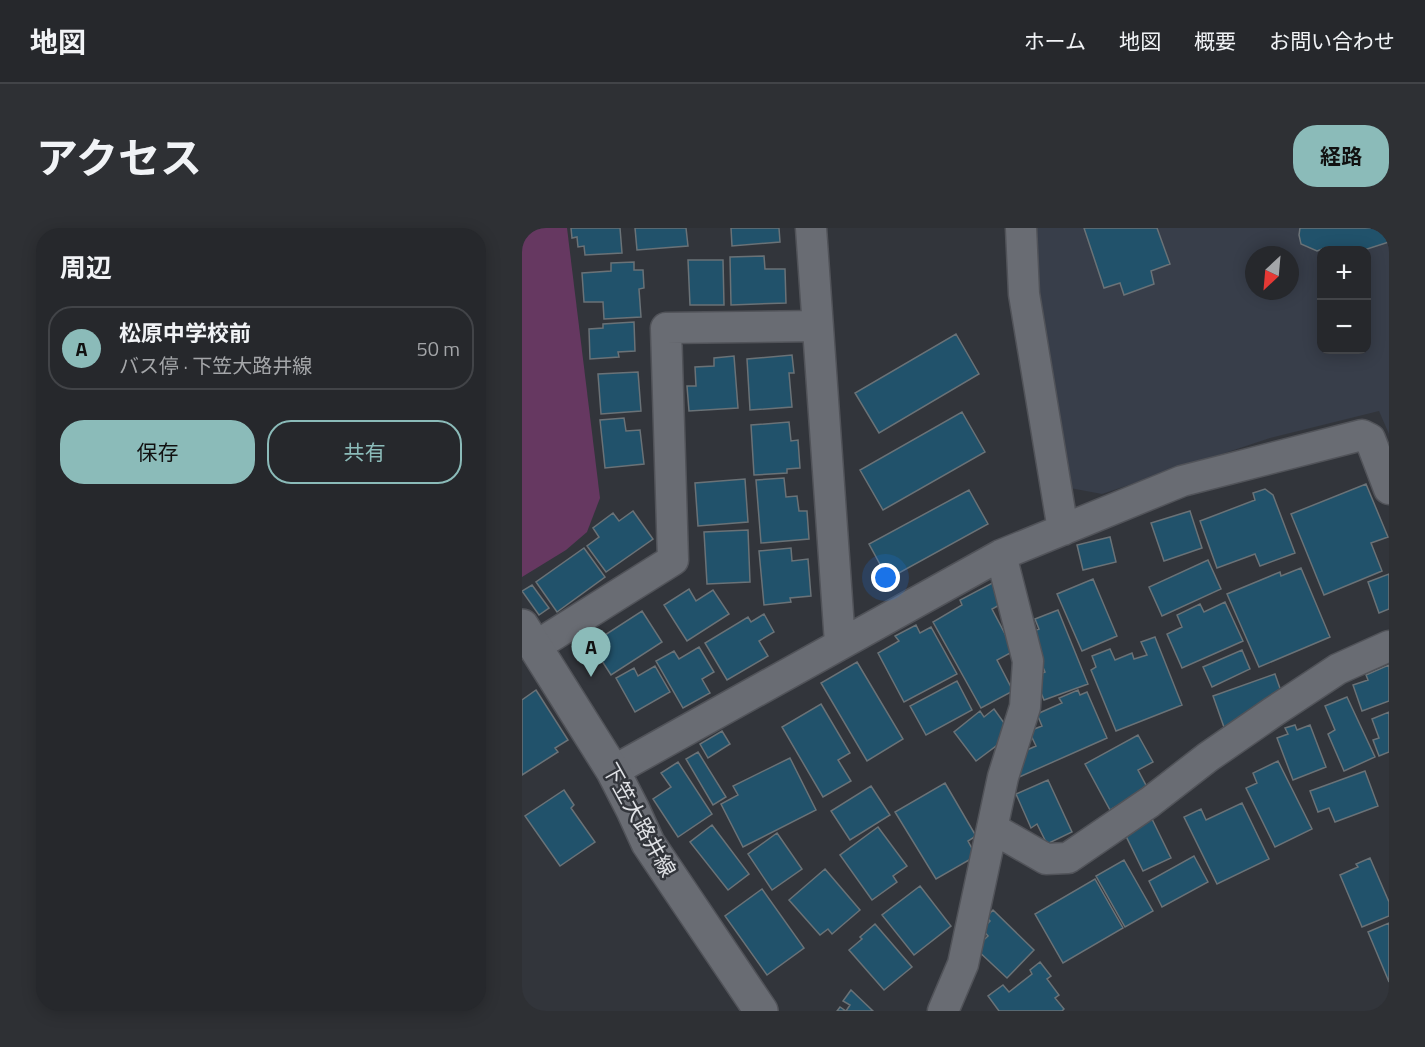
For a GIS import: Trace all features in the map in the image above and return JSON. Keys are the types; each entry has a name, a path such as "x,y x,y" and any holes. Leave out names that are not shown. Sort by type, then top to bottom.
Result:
{"main road":[{"name":"下笠大路井線","path":"529,636 613,771 648,843 761,1011"}],"street":[{"path":"811,228 840,643"},
{"path":"1021,228 1024,294 1063,530"},
{"path":"529,636 673,560 666,328 817,326"},
{"path":"613,771 1001,555 1182,481 1362,435 1370,439 1389,489"},
{"path":"943,1011 963,964 1004,777 1025,707 1028,661 1001,555"},
{"path":"992,828 1046,859 1068,858 1150,802 1208,757 1300,693 1338,669 1389,646"}],"shaded area":[{"path":"522,228 567,228 600,498 587,532 566,550 522,577"},
{"path":"1031,228 1389,228 1389,434 1379,411 1270,438 1102,494 1070,488 1058,453"}],"building":[{"path":"571,228 620,228 622,253 585,255 584,246 578,247 577,237 572,238"},
{"path":"635,228 686,228 688,246 637,250"},
{"path":"731,228 779,228 780,242 732,246"},
{"path":"1084,228 1157,228 1170,264 1151,271 1154,284 1124,295 1120,283 1104,288"},
{"path":"1300,228 1389,228 1389,242 1371,248 1317,246 1317,251 1301,244"},
{"path":"764,256 765,269 785,269 786,303 731,305 730,257"},
{"path":"688,260 723,260 724,305 690,305"},
{"path":"634,262 634,270 643,270 644,288 639,289 641,317 604,319 603,302 584,302 582,273 611,271 611,263"},
{"path":"634,322 635,351 618,352 619,357 590,359 589,329 603,328 603,324"},
{"path":"956,334 979,374 879,433 855,393"},
{"path":"792,355 794,373 789,373 792,407 750,410 747,359"},
{"path":"734,356 738,408 689,411 687,386 696,386 695,367 714,366 714,358"},
{"path":"638,372 641,411 601,414 598,374"},
{"path":"962,412 985,452 883,510 860,470"},
{"path":"624,418 626,431 640,430 644,464 605,468 600,420"},
{"path":"789,422 791,441 798,440 800,468 787,469 787,473 754,475 751,425"},
{"path":"784,478 786,497 797,496 799,511 807,511 809,539 761,543 756,480"},
{"path":"745,479 748,522 698,526 695,483"},
{"path":"1366,484 1388,537 1371,543 1382,571 1324,595 1291,514"},
{"path":"1265,489 1273,495 1295,553 1260,566 1255,554 1217,568 1200,521 1255,500 1253,493"},
{"path":"969,490 988,524 888,579 869,544"},
{"path":"633,511 653,539 606,572 587,546 599,537 593,528 613,513 619,521"},
{"path":"1190,511 1202,548 1164,561 1151,523"},
{"path":"748,530 750,582 707,584 704,532"},
{"path":"1110,537 1116,562 1083,570 1077,545"},
{"path":"584,548 605,577 557,612 536,582"},
{"path":"791,548 792,561 808,559 811,596 790,598 791,602 764,605 759,551"},
{"path":"1208,560 1221,589 1162,616 1149,587"},
{"path":"1301,568 1330,637 1259,667 1227,594 1280,572 1281,576"},
{"path":"1389,574 1389,609 1379,613 1368,582"},
{"path":"1093,579 1117,636 1082,651 1057,594"},
{"path":"998,580 1003,603 992,609 1014,651 997,660 1013,691 981,708 933,622 962,605 960,600"},
{"path":"532,585 549,608 539,615 522,591"},
{"path":"689,589 696,601 713,590 729,614 687,641 664,605"},
{"path":"1225,602 1243,641 1182,668 1167,634 1182,627 1177,615 1200,604 1204,612"},
{"path":"1058,610 1088,684 1044,700 1034,676 1045,672 1029,633 1039,629 1035,619"},
{"path":"642,611 662,642 611,675 591,644"},
{"path":"764,614 774,632 759,641 768,656 727,680 705,643 748,617 751,622"},
{"path":"916,625 920,633 931,627 957,674 904,702 878,653 899,641 895,636"},
{"path":"1155,637 1182,705 1116,731 1091,670 1096,667 1092,656 1110,649 1115,660 1132,653 1134,659 1147,655 1141,642"},
{"path":"699,647 714,672 702,679 710,693 683,708 656,661 674,651 679,659"},
{"path":"1242,650 1250,669 1212,687 1203,667"},
{"path":"857,662 903,739 867,761 821,683"},
{"path":"1389,665 1389,701 1362,711 1353,685 1368,680 1366,675"},
{"path":"655,666 670,692 635,712 616,678 634,668 638,676"},
{"path":"1275,674 1282,694 1225,730 1213,696"},
{"path":"957,681 972,710 926,735 910,706"},
{"path":"536,690 568,740 555,748 558,752 522,775 522,700"},
{"path":"1078,690 1080,695 1087,692 1107,738 1017,778 1022,752 1036,746 1029,731 1042,726 1037,714 1062,703 1059,698"},
{"path":"1347,697 1375,757 1344,771 1328,734 1335,730 1325,706"},
{"path":"821,704 850,753 838,760 851,781 823,797 782,727"},
{"path":"994,709 1012,734 976,761 954,732 980,711 984,717"},
{"path":"1389,712 1389,752 1379,756 1373,740 1379,738 1372,719"},
{"path":"1295,725 1297,730 1310,725 1326,767 1293,780 1277,738 1288,734 1285,728"},
{"path":"722,731 730,744 708,758 700,744"},
{"path":"1138,735 1153,762 1138,770 1148,789 1110,810 1085,764"},
{"path":"698,752 726,797 713,805 686,759"},
{"path":"790,758 816,810 743,847 721,804 738,795 733,786"},
{"path":"1278,761 1312,829 1275,847 1246,788 1257,783 1253,773"},
{"path":"678,762 712,814 678,837 653,799 671,787 661,773"},
{"path":"1365,771 1378,806 1335,822 1329,808 1318,812 1310,791"},
{"path":"1048,780 1072,832 1047,844 1037,824 1031,828 1016,794"},
{"path":"945,783 976,836 968,841 976,856 936,879 895,812"},
{"path":"871,786 890,815 850,840 831,811"},
{"path":"564,790 574,805 571,808 595,842 560,866 525,816"},
{"path":"1242,803 1269,859 1217,884 1184,817 1201,809 1206,820"},
{"path":"1152,819 1171,858 1143,871 1124,832"},
{"path":"712,825 749,874 728,890 690,842"},
{"path":"878,827 907,866 893,876 897,882 872,900 840,855"},
{"path":"777,833 802,869 772,890 748,854"},
{"path":"1194,856 1208,882 1162,907 1149,881"},
{"path":"1370,858 1389,902 1389,916 1362,927 1340,875 1358,867 1356,864"},
{"path":"1124,860 1153,911 1125,927 1096,876"},
{"path":"825,869 860,910 832,934 828,929 820,935 789,900"},
{"path":"1095,879 1123,928 1063,963 1035,914"},
{"path":"920,886 951,926 914,955 882,915"},
{"path":"762,889 804,948 767,975 725,916"},
{"path":"993,910 1034,950 1007,978 975,948 988,936 982,929 990,921 986,917"},
{"path":"1389,923 1389,982 1368,932"},
{"path":"875,924 912,967 884,990 849,950"},
{"path":"1040,962 1051,976 1047,979 1059,995 1055,998 1064,1009 1062,1011 999,1011 988,996 1003,985 1009,992 1032,974 1030,970"},
{"path":"851,990 873,1011 846,1011 850,1005 843,1001"}],"place":[{"name":"松原中学校前","path":"591,677"}]}
